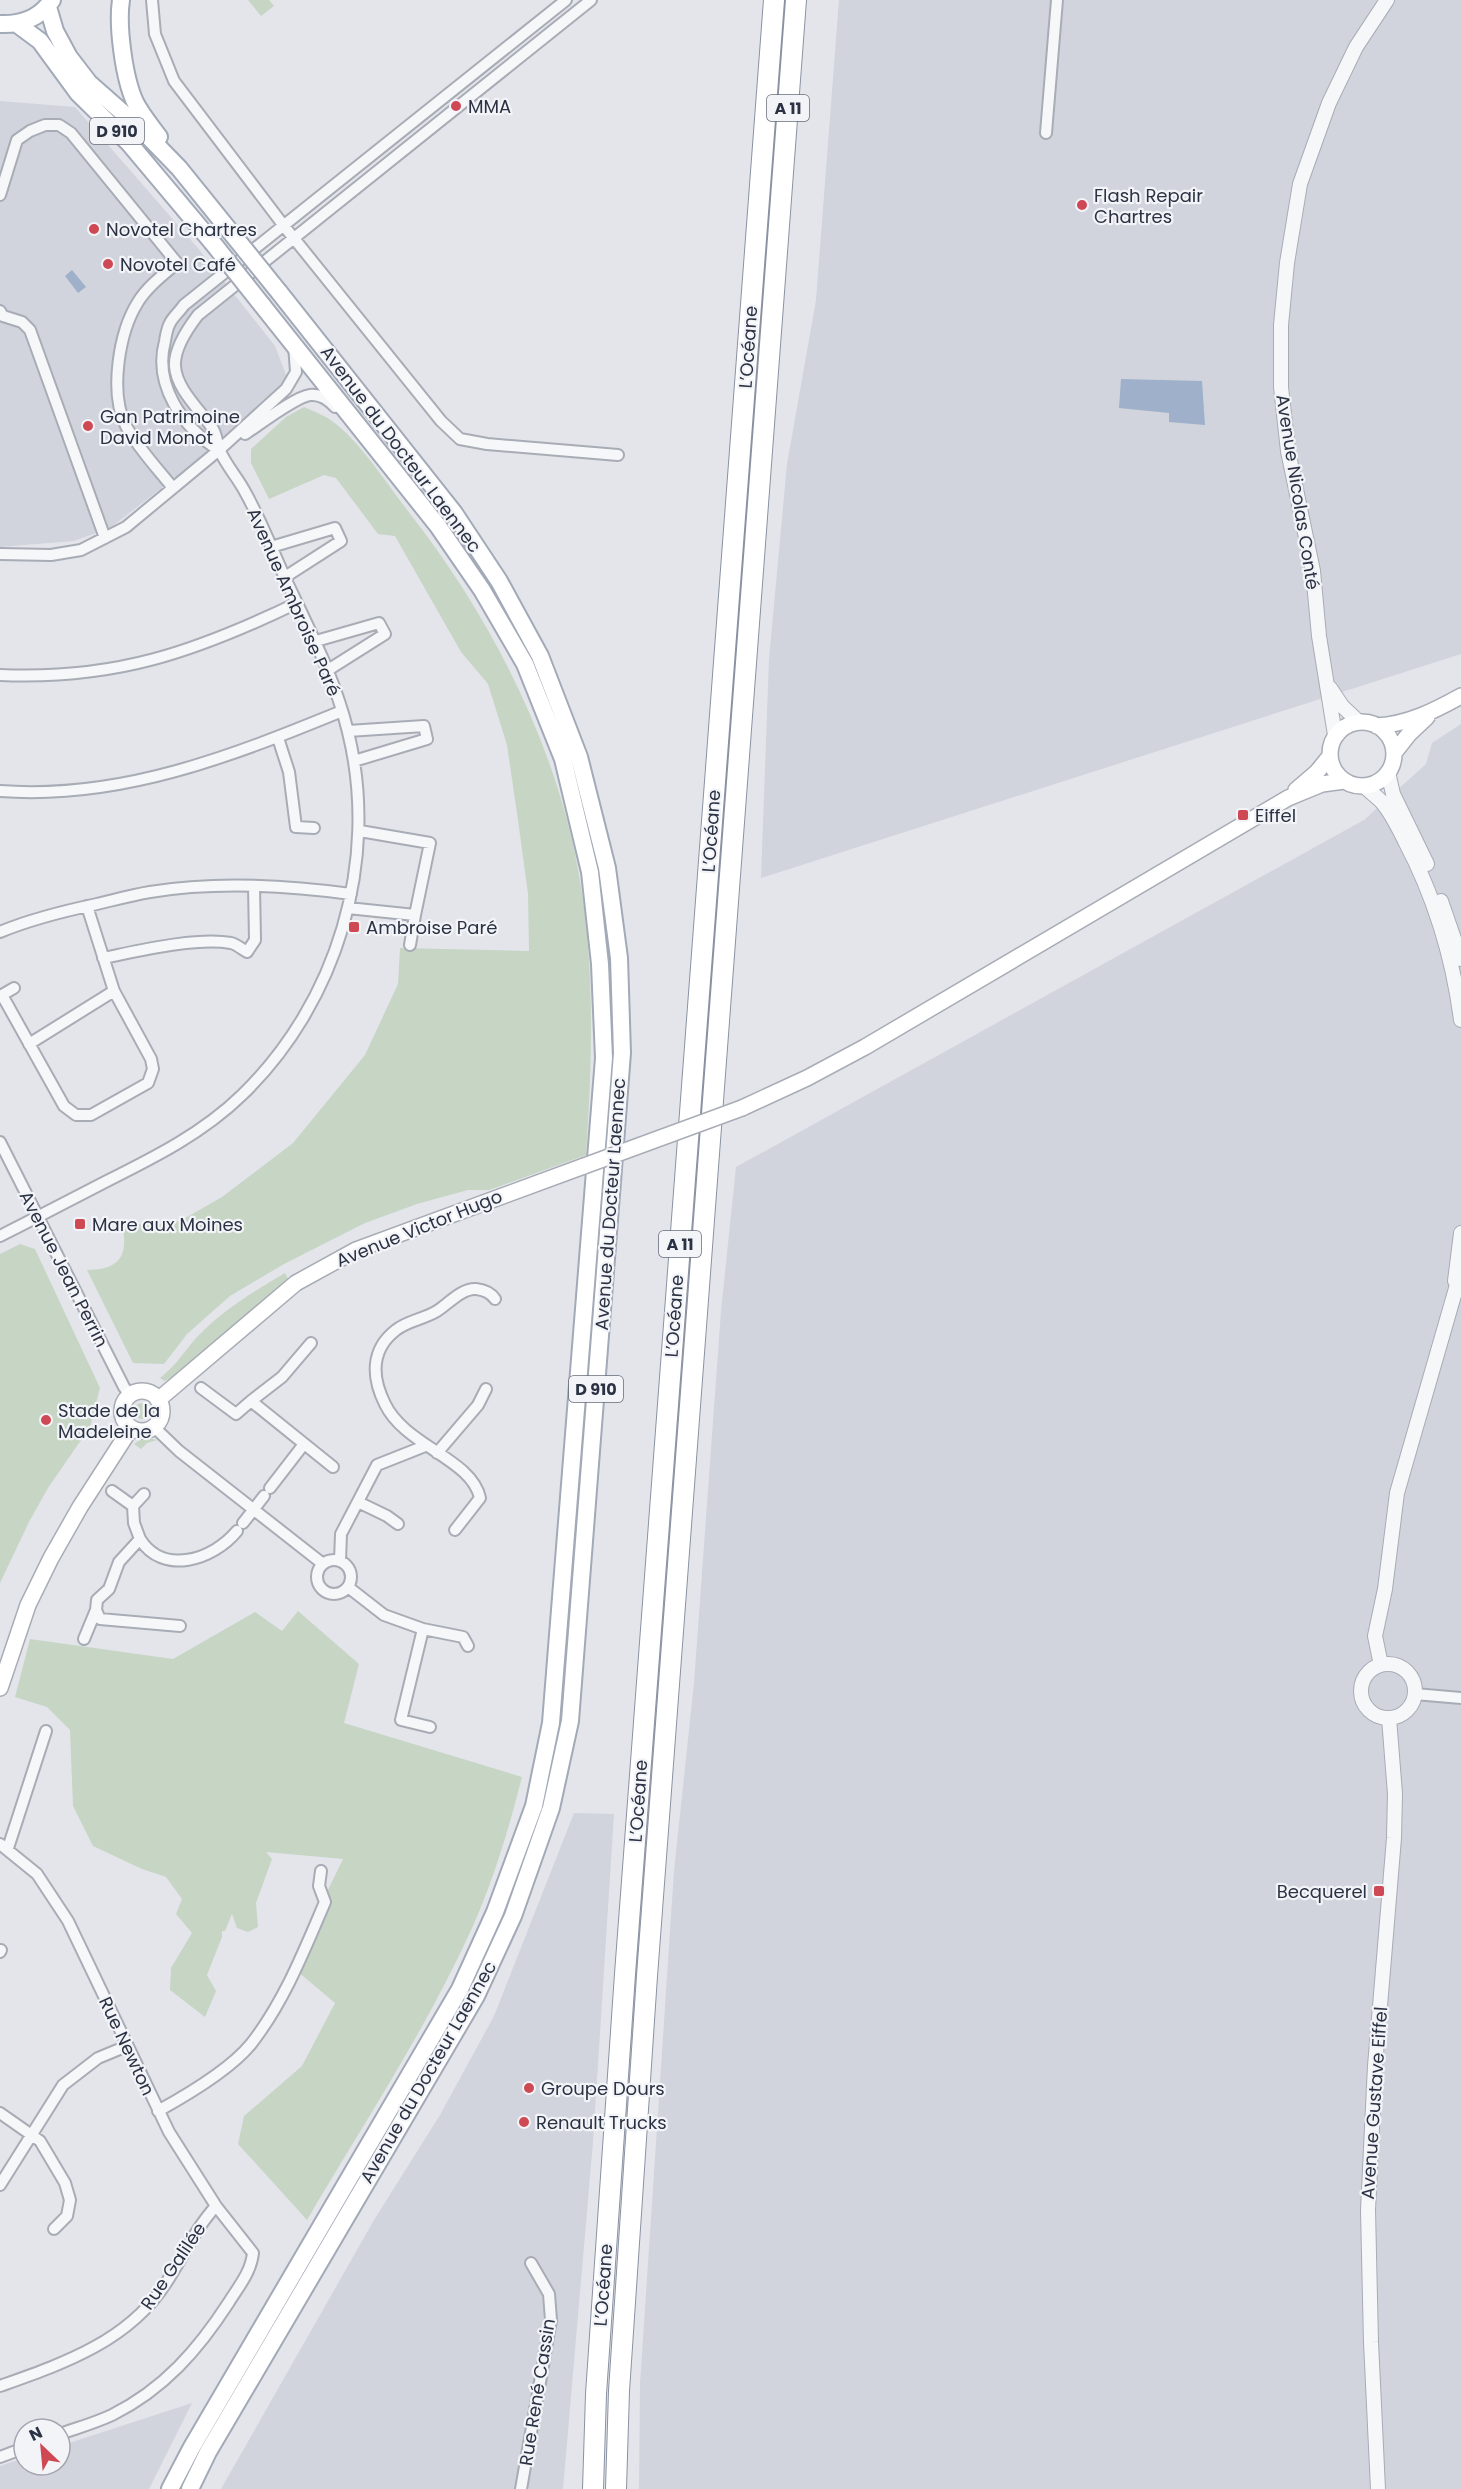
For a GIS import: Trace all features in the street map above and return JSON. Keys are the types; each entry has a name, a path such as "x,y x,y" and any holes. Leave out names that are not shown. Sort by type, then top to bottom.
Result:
{"highway":[{"name":"L’Océane","path":"593,2489 596,2394 624,1985 774,0"},
{"name":"L’Océane","path":"615,2489 619,2391 647,1976 796,0"}],"main road":[{"name":"D 910","path":"121,0 119,13 122,53 135,101 180,168"},
{"name":"Avenue du Docteur Laennec","path":"50,3 56,31 69,57 89,83 139,127 180,168 454,513 499,581 540,656 579,757 607,868 619,958 622,1053 570,1721 551,1808 513,1917 476,1996 208,2452 190,2489"},
{"path":"8,24 39,14 50,3"},
{"name":"Avenue du Docteur Laennec","path":"8,24 40,42 78,93 129,143 212,242 438,526 482,590 525,664 563,759 590,872 600,964 604,1058 551,1723 534,1806 495,1912 460,1989 192,2447 170,2489"},
{"path":"1344,781 1334,770 1330,749 1335,735 1346,726 1359,722 1377,726 1403,723 1434,711 1461,696"},
{"path":"1288,798 1322,784 1344,781 1364,786 1378,782 1388,772 1394,753 1409,734 1434,711"},
{"path":"1377,726 1387,735 1394,753"},
{"path":"1288,798 1317,772 1330,756"},
{"name":"Avenue Victor Hugo","path":"158,1400 296,1283 356,1250 742,1108 807,1078 865,1047 1288,798"},
{"path":"136,1392 148,1392 158,1400 161,1405 161,1417 154,1427 142,1431 131,1428 123,1418 123,1405 130,1395 136,1392"},
{"path":"0,1688 4,1661 51,1558 80,1507 131,1428"}],"street":[{"path":"152,0 155,34 174,81 284,226 427,403 460,439 487,444 618,455"},
{"path":"219,450 203,440 186,422 167,392 161,356 169,324 184,305 566,0"},
{"path":"219,450 215,432 185,394 175,366 183,335 198,315 591,0"},
{"path":"1046,134 1057,0"},
{"name":"Avenue Nicolas Conté","path":"1335,735 1325,682 1313,571 1287,441 1281,387 1283,304 1300,184 1329,103 1356,47 1387,0"},
{"path":"0,195 17,140 45,125 58,125 71,133 177,263 160,277 138,301 126,327 118,355 119,393 125,424 173,488"},
{"path":"0,311 3,316 22,322 30,330 105,538"},
{"path":"0,554 51,555 81,550 126,526 219,450 286,389 296,372 294,345"},
{"path":"219,450 294,402 311,395 328,399 403,483"},
{"name":"Avenue Ambroise Paré","path":"0,1236 170,1149 207,1125 242,1096 276,1059 303,1018 325,977 343,931 360,831 354,761 348,731 316,641 244,491 219,450"},
{"path":"271,547 335,528 341,541 285,577"},
{"path":"0,675 39,677 83,674 126,667 200,645 297,603"},
{"path":"316,641 379,623 385,634 328,670"},
{"name":"Avenue Nicolas Conté","path":"1325,682 1342,706 1359,722"},
{"path":"0,791 60,792 105,788 195,766 278,738 342,711"},
{"path":"348,731 424,726 427,740 354,761"},
{"path":"278,738 290,772 296,827 314,828"},
{"path":"1388,772 1393,794 1426,862 1461,959"},
{"path":"1364,786 1382,801 1416,862 1451,963 1461,1020"},
{"path":"360,831 430,843 410,945"},
{"path":"0,932 42,917 151,892 214,886 254,886 307,888 351,894"},
{"path":"103,958 175,945 218,942 233,943 247,952 255,940 254,886"},
{"path":"14,988 2,995 64,1106 76,1115 91,1115 148,1083 153,1069 151,1059 114,992 87,906"},
{"path":"348,908 415,915"},
{"path":"29,1044 114,992"},
{"name":"Avenue Jean Perrin","path":"0,1142 130,1395"},
{"path":"1452,1301 1461,1233"},
{"path":"1381,1665 1375,1635 1384,1589 1397,1493 1461,1271"},
{"path":"455,1530 480,1498 478,1486 465,1473 416,1440 392,1416 384,1403 374,1369 378,1352 396,1329 430,1315 461,1293 475,1289 490,1293 495,1299"},
{"path":"201,1388 236,1414 282,1377 311,1342"},
{"path":"437,1453 478,1405 486,1389"},
{"path":"251,1401 333,1467"},
{"path":"154,1427 179,1451 323,1564"},
{"path":"144,1494 133,1506 134,1523 147,1550 163,1559 182,1560 214,1552 228,1542 304,1444"},
{"path":"340,1561 341,1534 377,1465 425,1446"},
{"path":"112,1491 133,1506"},
{"path":"358,1502 398,1524"},
{"path":"84,1639 96,1610 97,1600 109,1589 119,1562 140,1539"},
{"path":"328,1561 340,1561 350,1569 351,1581 348,1587 338,1593 326,1591 322,1588 318,1578 323,1564 328,1561"},
{"path":"348,1587 384,1615 423,1629 463,1638 468,1646"},
{"path":"96,1610 100,1619 180,1626"},
{"path":"423,1629 401,1720 429,1727"},
{"path":"1390,1664 1406,1670 1412,1677 1415,1694 1409,1708 1396,1717 1389,1718 1372,1713 1366,1707 1361,1691 1367,1675 1381,1665 1390,1664"},
{"path":"1415,1694 1461,1698"},
{"name":"Avenue Gustave Eiffel","path":"1378,2489 1368,2210 1375,2066 1394,1838 1395,1794 1389,1718"},
{"path":"4,1846 46,1731"},
{"name":"Rue Newton","path":"4,1846 37,1874 68,1920 158,2112 216,2206 253,2253 252,2264 246,2276 217,2321 186,2361 139,2399 111,2415 72,2430"},
{"path":"158,2112 199,2086 250,2046 278,2005 325,1902 319,1886 321,1871"},
{"path":"0,2185 63,2085 98,2058 127,2046"},
{"path":"0,2113 40,2141 68,2191 70,2200 67,2216 54,2229"},
{"name":"Rue Galilée","path":"0,2386 80,2355 122,2330 141,2314 165,2285 205,2218 216,2206"},
{"name":"Rue René Cassin","path":"521,2489 551,2320 549,2294 531,2263"}],"shaded area":[{"path":"839,0 1461,0 1461,654 761,878 769,659 787,464 816,300"},
{"path":"0,101 75,107 197,247 275,346 288,380 226,438 110,528 74,541 0,547"},
{"path":"1461,724 1461,2489 639,2489 640,2384 674,1871 694,1683 721,1311 736,1167 1364,820 1426,764 1432,743"},
{"path":"574,1813 614,1814 593,2142 563,2489 221,2489 374,2220 440,2115 494,2016"},
{"path":"192,2403 149,2489 0,2489 0,2466 12,2462 12,2477 72,2477 72,2442"}],"green space":[{"path":"248,0 269,0 274,6 261,16"},
{"path":"304,407 329,419 353,440 441,556 496,644 540,739 558,788 571,837 581,887 589,954 590,1088 586,1155 489,1190 468,1190 417,1204 365,1223 284,1264 230,1296 187,1334 164,1364 133,1363 87,1270 107,1267 120,1259 124,1244 122,1224 169,1224 182,1220 222,1197 293,1143 365,1055 398,984 400,948 529,951 528,894 507,745 488,684 461,652 395,536 378,534 336,478 324,475 269,499 251,463 251,449 286,417"},
{"name":"Stade de la Madeleine","path":"20,1244 35,1249 100,1388 90,1427 48,1488 0,1583 0,1254"},
{"path":"285,1273 289,1281 180,1372 165,1381 160,1378 176,1363 198,1336 228,1309"},
{"path":"142,1403 150,1411 142,1419 134,1411"},
{"path":"144,1437 157,1440 147,1443 141,1449 134,1444"},
{"path":"298,1611 359,1664 344,1723 522,1777 494,1872 480,1910 454,1966 414,2040 307,2220 238,2144 244,2116 302,2066 335,2003 291,1966 343,1859 266,1852 272,1859 256,1903 258,1927 248,1932 237,1928 232,1914 225,1931 222,1931 222,1937 207,1975 216,1991 205,2017 170,1990 171,1968 192,1933 176,1914 182,1899 166,1877 142,1869 93,1846 73,1806 70,1730 47,1707 15,1697 30,1639 173,1659 255,1612 282,1631"}],"water":[{"path":"72,270 86,287 78,293 65,276"},
{"path":"1121,379 1202,381 1205,425 1169,422 1169,413 1119,408"}],"place":[{"name":"MMA","path":"456,106"},
{"name":"Flash Repair Chartres","path":"1082,205"},
{"name":"Novotel Chartres","path":"94,229"},
{"name":"Novotel Café","path":"108,264"},
{"name":"Gan Patrimoine David Monot","path":"88,426"},
{"name":"Eiffel","path":"1243,815"},
{"name":"Ambroise Paré","path":"354,927"},
{"name":"Mare aux Moines","path":"80,1224"},
{"name":"Stade de la Madeleine","path":"46,1420"},
{"name":"Becquerel","path":"1379,1891"},
{"name":"Groupe Dours","path":"529,2088"},
{"name":"Renault Trucks","path":"524,2122"}]}
